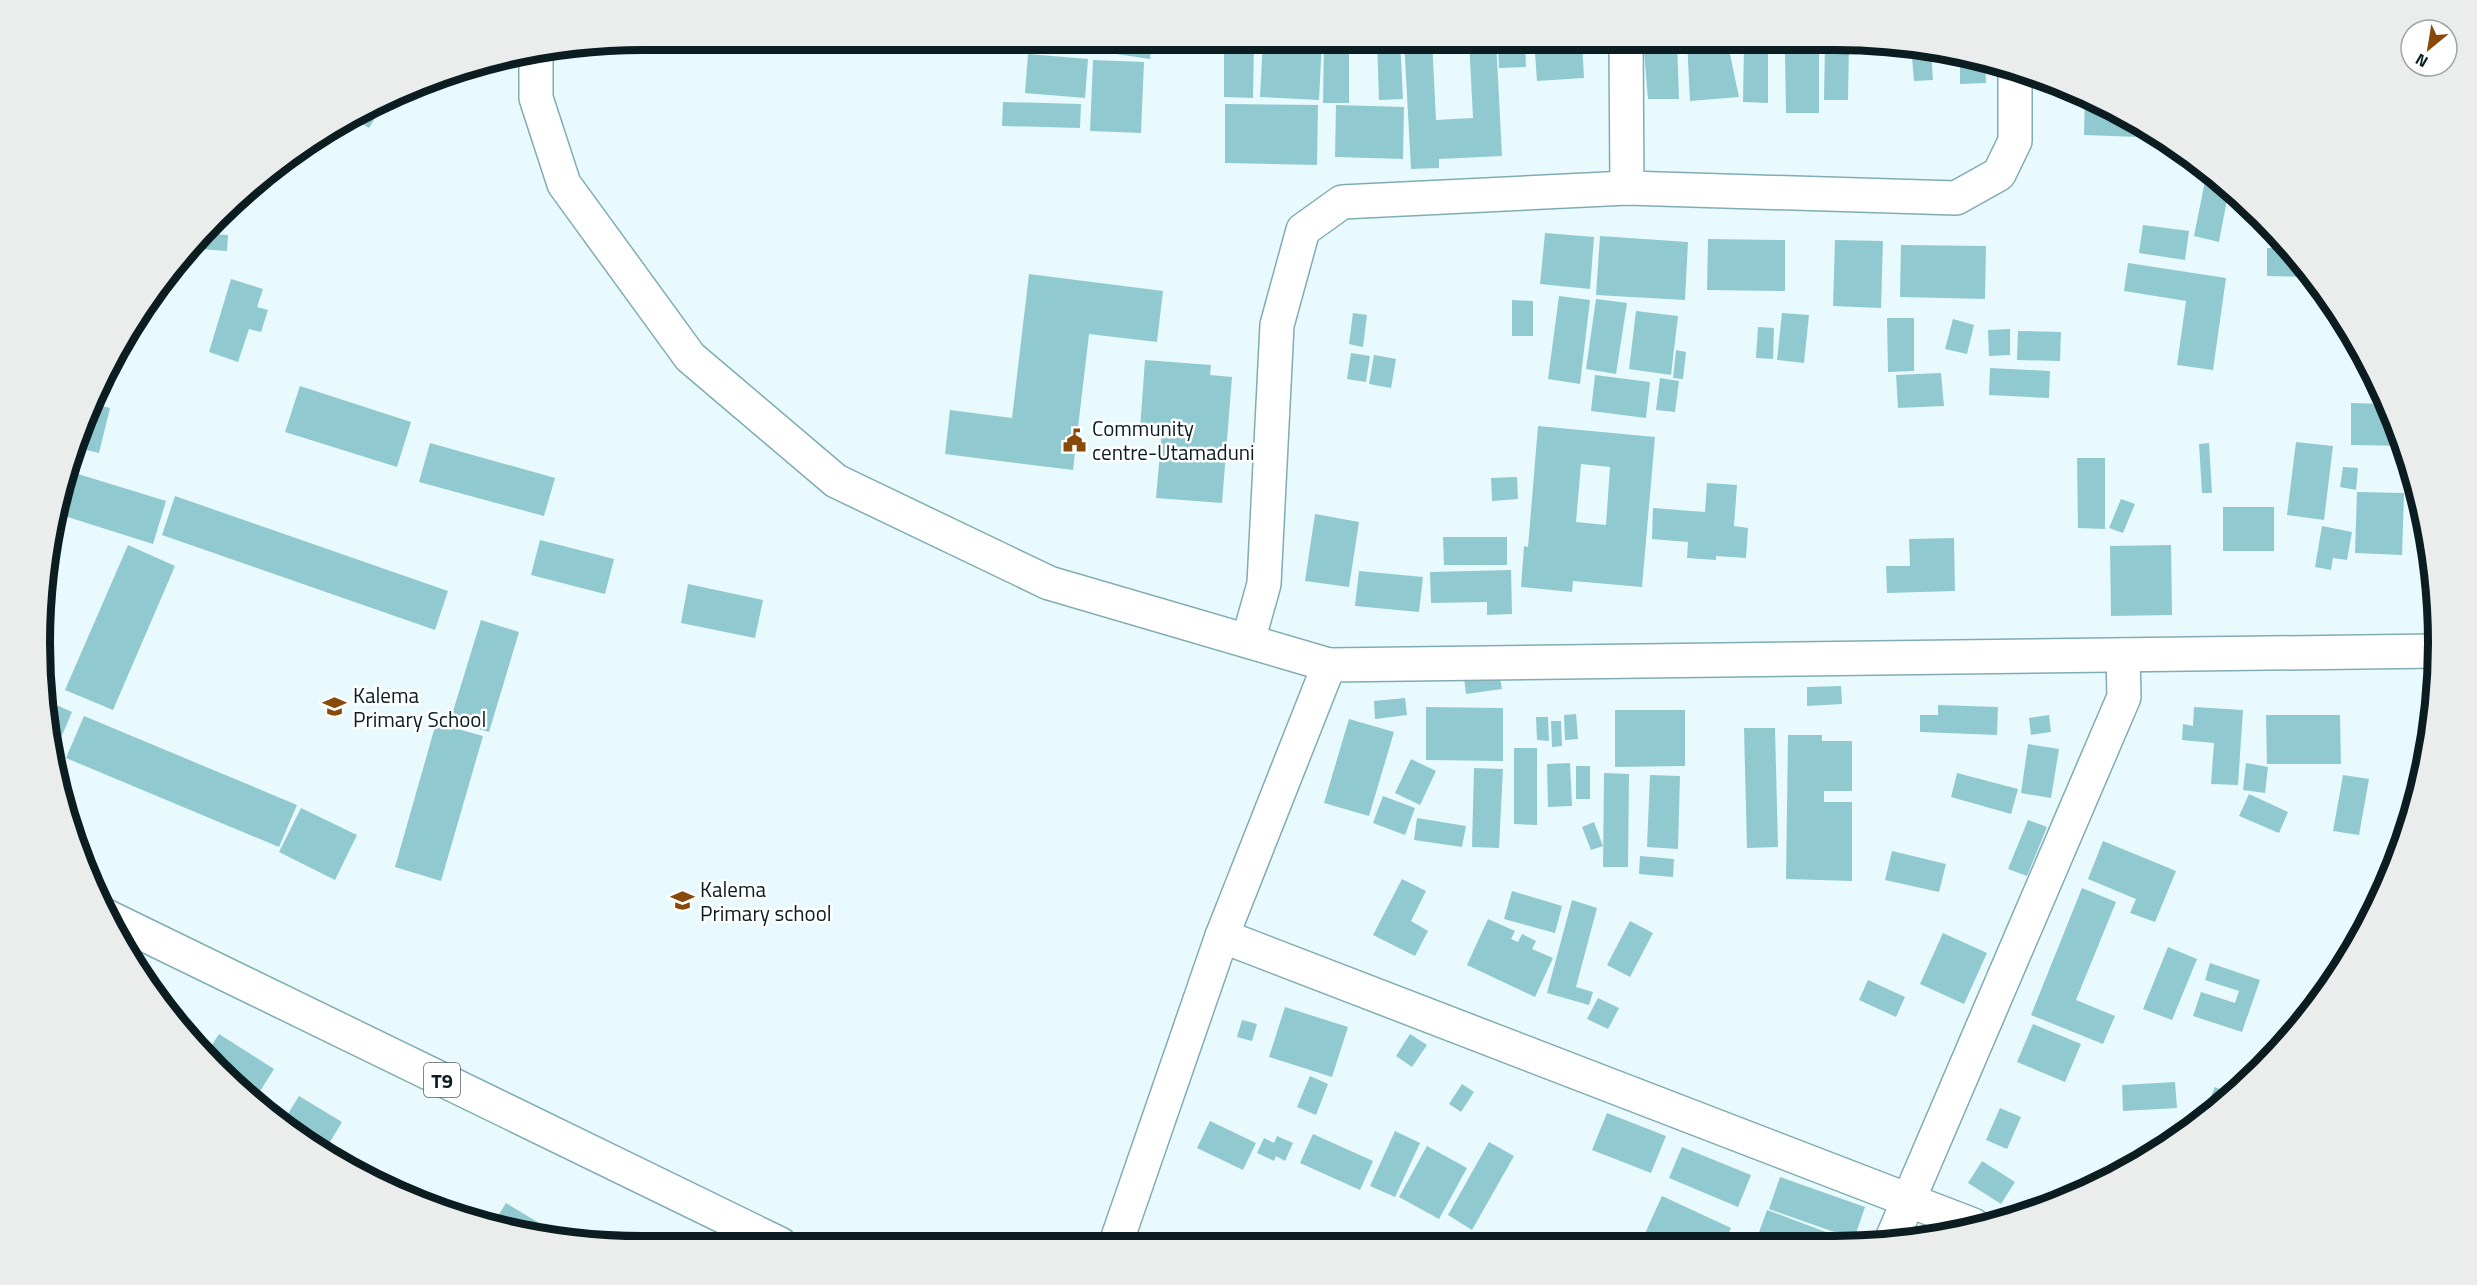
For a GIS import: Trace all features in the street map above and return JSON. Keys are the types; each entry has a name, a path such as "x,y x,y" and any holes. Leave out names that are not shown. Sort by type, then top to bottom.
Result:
{"main road":[{"path":"1626,50 1627,188"},
{"path":"536,60 536,98 564,184 690,357 836,481 1049,583 1329,665 2428,651"},
{"path":"1248,641 1264,584 1278,325 1303,230 1342,202 1627,188 1956,198 1999,174 2015,141 2015,78"},
{"path":"1895,1232 2124,697 2123,655"},
{"path":"1118,1236 1222,936 1329,665"},
{"name":"T9","path":"121,923 764,1236"},
{"path":"1222,936 1962,1221"}],"building":[{"path":"1061,50 1090,50 1089,54"},
{"path":"1096,50 1151,50 1150,59"},
{"path":"1224,50 1254,50 1253,98 1224,97"},
{"path":"1262,50 1322,50 1319,100 1260,97"},
{"path":"1324,50 1349,50 1349,103 1323,103"},
{"path":"1377,50 1401,50 1403,99 1379,100"},
{"path":"1405,50 1432,50 1436,120 1473,118 1470,50 1497,50 1502,156 1439,159 1439,168 1411,169"},
{"path":"1498,50 1525,50 1526,67 1499,68"},
{"path":"1535,50 1583,50 1584,78 1537,81"},
{"path":"1644,50 1677,50 1679,99 1648,99"},
{"path":"1687,50 1729,50 1739,97 1690,101"},
{"path":"1744,50 1768,50 1768,103 1743,102"},
{"path":"1825,50 1849,50 1848,100 1824,100"},
{"path":"1785,51 1819,51 1819,113 1786,113"},
{"path":"1028,54 1088,59 1085,98 1025,93"},
{"path":"1912,55 1932,58 1933,80 1914,81"},
{"path":"1093,60 1144,62 1141,133 1090,131"},
{"path":"1960,63 1985,69 1986,83 1960,84"},
{"path":"1003,102 1081,104 1080,128 1002,126"},
{"path":"1225,104 1318,105 1317,165 1225,163"},
{"path":"1336,105 1404,107 1403,159 1335,157"},
{"path":"2085,106 2131,129 2139,134 2139,137 2084,135"},
{"path":"379,111 369,128 359,122"},
{"path":"2205,180 2227,199 2219,242 2194,236"},
{"path":"2143,225 2189,231 2185,260 2139,253"},
{"path":"1545,233 1594,237 1590,289 1540,284"},
{"path":"213,234 228,235 227,251 200,249"},
{"path":"1600,236 1688,242 1685,300 1596,295"},
{"path":"1708,239 1785,240 1785,291 1707,290"},
{"path":"1835,240 1883,241 1881,308 1833,306"},
{"path":"1901,245 1986,246 1985,299 1900,297"},
{"path":"2267,248 2276,248 2301,277 2267,276"},
{"path":"2128,263 2226,278 2213,370 2177,365 2186,301 2124,291"},
{"path":"1029,274 1163,291 1157,342 1089,334 1073,470 945,454 950,410 1012,418"},
{"path":"231,279 263,289 257,307 268,310 261,332 249,329 238,362 209,352"},
{"path":"1559,296 1590,300 1580,384 1548,379"},
{"path":"1596,299 1627,303 1616,374 1586,369"},
{"path":"1512,300 1533,301 1533,336 1512,336"},
{"path":"1636,311 1678,316 1671,375 1629,369"},
{"path":"1353,313 1367,315 1363,347 1349,344"},
{"path":"1782,313 1809,315 1804,363 1777,360"},
{"path":"1887,318 1914,318 1914,371 1888,372"},
{"path":"1953,319 1974,325 1967,354 1945,349"},
{"path":"1758,327 1774,328 1773,359 1756,358"},
{"path":"2010,329 2010,355 1989,356 1988,330"},
{"path":"2018,331 2061,332 2060,361 2017,360"},
{"path":"1676,350 1686,352 1683,379 1673,378"},
{"path":"1351,353 1370,356 1366,382 1347,379"},
{"path":"1374,355 1396,359 1391,388 1369,384"},
{"path":"1145,360 1211,365 1210,375 1232,377 1222,503 1156,498 1162,430 1140,429"},
{"path":"1990,368 2050,371 2049,398 1989,395"},
{"path":"1941,373 1944,406 1898,408 1896,375"},
{"path":"1595,375 1650,382 1646,418 1591,411"},
{"path":"1660,378 1679,381 1675,412 1656,410"},
{"path":"300,386 411,422 397,467 285,432"},
{"path":"2351,403 2377,404 2394,446 2351,445"},
{"path":"100,406 110,408 99,453 82,449"},
{"path":"1538,426 1655,437 1642,587 1573,581 1572,592 1521,587 1524,546 1528,547","holes":["1581,464 1610,467 1606,525 1576,522"]},
{"path":"2296,442 2333,446 2324,520 2287,515"},
{"path":"430,443 555,478 544,516 419,482"},
{"path":"2209,443 2212,493 2202,493 2199,444"},
{"path":"2077,458 2105,458 2105,529 2078,528"},
{"path":"2343,467 2358,468 2356,490 2340,487"},
{"path":"75,473 166,501 153,544 64,516"},
{"path":"1517,477 1518,499 1492,501 1491,478"},
{"path":"1707,483 1737,485 1734,526 1748,528 1746,558 1716,556 1716,560 1687,558 1688,542 1652,539 1653,508 1705,512"},
{"path":"2357,492 2404,493 2402,555 2355,553"},
{"path":"175,496 448,591 435,630 162,535"},
{"path":"2121,499 2135,504 2123,533 2109,528"},
{"path":"2223,507 2274,507 2274,551 2223,551"},
{"path":"1315,514 1359,522 1349,587 1305,581"},
{"path":"2322,526 2352,532 2347,560 2333,558 2331,570 2315,567"},
{"path":"1443,537 1507,537 1507,565 1444,565"},
{"path":"1954,538 1955,591 1887,593 1886,566 1910,566 1909,539"},
{"path":"540,540 614,559 605,594 531,575"},
{"path":"128,545 175,566 113,710 65,690"},
{"path":"2171,545 2172,615 2111,616 2110,546"},
{"path":"1511,570 1512,614 1487,615 1487,602 1431,603 1430,572"},
{"path":"1359,571 1423,577 1419,612 1355,606"},
{"path":"688,584 763,600 755,638 681,623"},
{"path":"481,620 519,632 489,732 450,721"},
{"path":"1499,672 1502,689 1466,694 1464,677"},
{"path":"1841,686 1842,704 1807,706 1807,687"},
{"path":"1405,698 1407,715 1375,719 1374,701"},
{"path":"53,704 72,712 59,743"},
{"path":"1938,705 1998,707 1997,735 1920,732 1920,715 1938,715"},
{"path":"1426,707 1503,708 1503,761 1426,760"},
{"path":"2194,707 2243,710 2238,785 2211,784 2214,743 2182,740 2183,724 2193,726"},
{"path":"1615,710 1685,710 1685,766 1615,767"},
{"path":"1576,714 1578,739 1565,740 1564,715"},
{"path":"2049,715 2051,732 2031,735 2029,718"},
{"path":"2266,715 2340,715 2341,764 2267,764"},
{"path":"84,716 297,805 279,847 66,758"},
{"path":"1536,717 1548,717 1549,741 1537,740"},
{"path":"1349,719 1394,732 1369,816 1324,803"},
{"path":"1551,721 1561,721 1562,746 1552,747"},
{"path":"436,723 483,736 441,881 395,867"},
{"path":"1744,728 1775,728 1778,847 1747,848"},
{"path":"1788,735 1822,735 1822,741 1852,741 1852,791 1824,791 1824,802 1852,802 1852,881 1786,879"},
{"path":"2028,744 2059,749 2051,798 2021,793"},
{"path":"1514,748 1537,748 1537,825 1514,824"},
{"path":"1411,759 1436,771 1420,805 1395,793"},
{"path":"1570,763 1572,806 1548,807 1547,764"},
{"path":"2246,763 2268,767 2265,793 2243,790"},
{"path":"1576,766 1590,766 1590,799 1576,799"},
{"path":"1474,768 1503,769 1499,848 1472,847"},
{"path":"1604,773 1629,774 1628,867 1603,867"},
{"path":"1957,773 2018,789 2011,814 1951,797"},
{"path":"1650,775 1680,776 1678,849 1647,847"},
{"path":"2343,775 2369,779 2359,835 2333,831"},
{"path":"2249,794 2288,812 2279,833 2239,816"},
{"path":"1383,796 1415,808 1405,835 1373,823"},
{"path":"301,808 357,835 335,880 279,852"},
{"path":"1417,818 1466,826 1462,847 1414,840"},
{"path":"2028,820 2047,827 2027,876 2008,869"},
{"path":"1594,822 1603,846 1591,850 1582,827"},
{"path":"2103,841 2176,871 2155,922 2130,913 2136,899 2088,879"},
{"path":"1892,851 1946,864 1939,892 1885,880"},
{"path":"1640,856 1674,859 1673,877 1639,874"},
{"path":"1402,879 1426,891 1411,921 1428,931 1415,956 1373,935"},
{"path":"2082,888 2116,902 2076,1000 2115,1016 2103,1044 2031,1015"},
{"path":"1512,891 1562,906 1555,933 1504,919"},
{"path":"1572,900 1597,908 1576,987 1593,992 1589,1005 1547,993"},
{"path":"1488,919 1515,931 1511,939 1518,942 1522,934 1536,941 1532,949 1553,958 1535,997 1467,965"},
{"path":"1630,921 1653,933 1630,977 1607,965"},
{"path":"1943,933 1987,953 1964,1004 1920,984"},
{"path":"2168,947 2197,959 2172,1020 2143,1009"},
{"path":"2210,963 2260,980 2242,1032 2193,1016 2201,992 2235,1003 2239,991 2205,980"},
{"path":"1868,980 1905,997 1896,1017 1859,1000"},
{"path":"1598,998 1619,1008 1608,1029 1587,1019"},
{"path":"1285,1007 1348,1027 1332,1077 1269,1057"},
{"path":"1242,1020 1257,1024 1252,1041 1237,1037"},
{"path":"2033,1024 2081,1044 2065,1082 2017,1062"},
{"path":"219,1034 274,1069 259,1094 210,1048"},
{"path":"1410,1034 1427,1045 1412,1067 1396,1056"},
{"path":"1310,1076 1328,1084 1316,1115 1297,1107"},
{"path":"2175,1082 2177,1108 2123,1111 2122,1085"},
{"path":"1462,1084 1474,1092 1461,1112 1449,1104"},
{"path":"2215,1087 2222,1090 2209,1102"},
{"path":"299,1096 342,1122 328,1145 286,1116"},
{"path":"2000,1108 2021,1117 2007,1149 1986,1140"},
{"path":"1607,1113 1666,1136 1651,1173 1592,1150"},
{"path":"1210,1121 1256,1143 1243,1170 1197,1148"},
{"path":"1395,1131 1420,1143 1395,1197 1370,1186"},
{"path":"1313,1134 1373,1161 1360,1190 1300,1163"},
{"path":"1277,1136 1293,1143 1285,1161 1276,1156 1274,1161 1257,1153 1264,1138 1274,1143"},
{"path":"1489,1142 1514,1156 1472,1230 1448,1215"},
{"path":"1427,1146 1467,1168 1439,1219 1399,1197"},
{"path":"1682,1147 1751,1175 1738,1207 1669,1178"},
{"path":"1982,1161 2015,1182 2001,1204 1968,1183"},
{"path":"1780,1177 1865,1207 1855,1235 1844,1235 1769,1209"},
{"path":"1662,1196 1731,1228 1727,1236 1644,1236"},
{"path":"506,1203 546,1227 527,1224 497,1217"},
{"path":"1767,1210 1836,1236 1761,1236 1758,1235"}],"place":[{"name":"Community centre-Utamaduni","path":"1074,440"},
{"name":"Kalema Primary School","path":"335,707"},
{"name":"Kalema Primary school","path":"682,901"}]}
